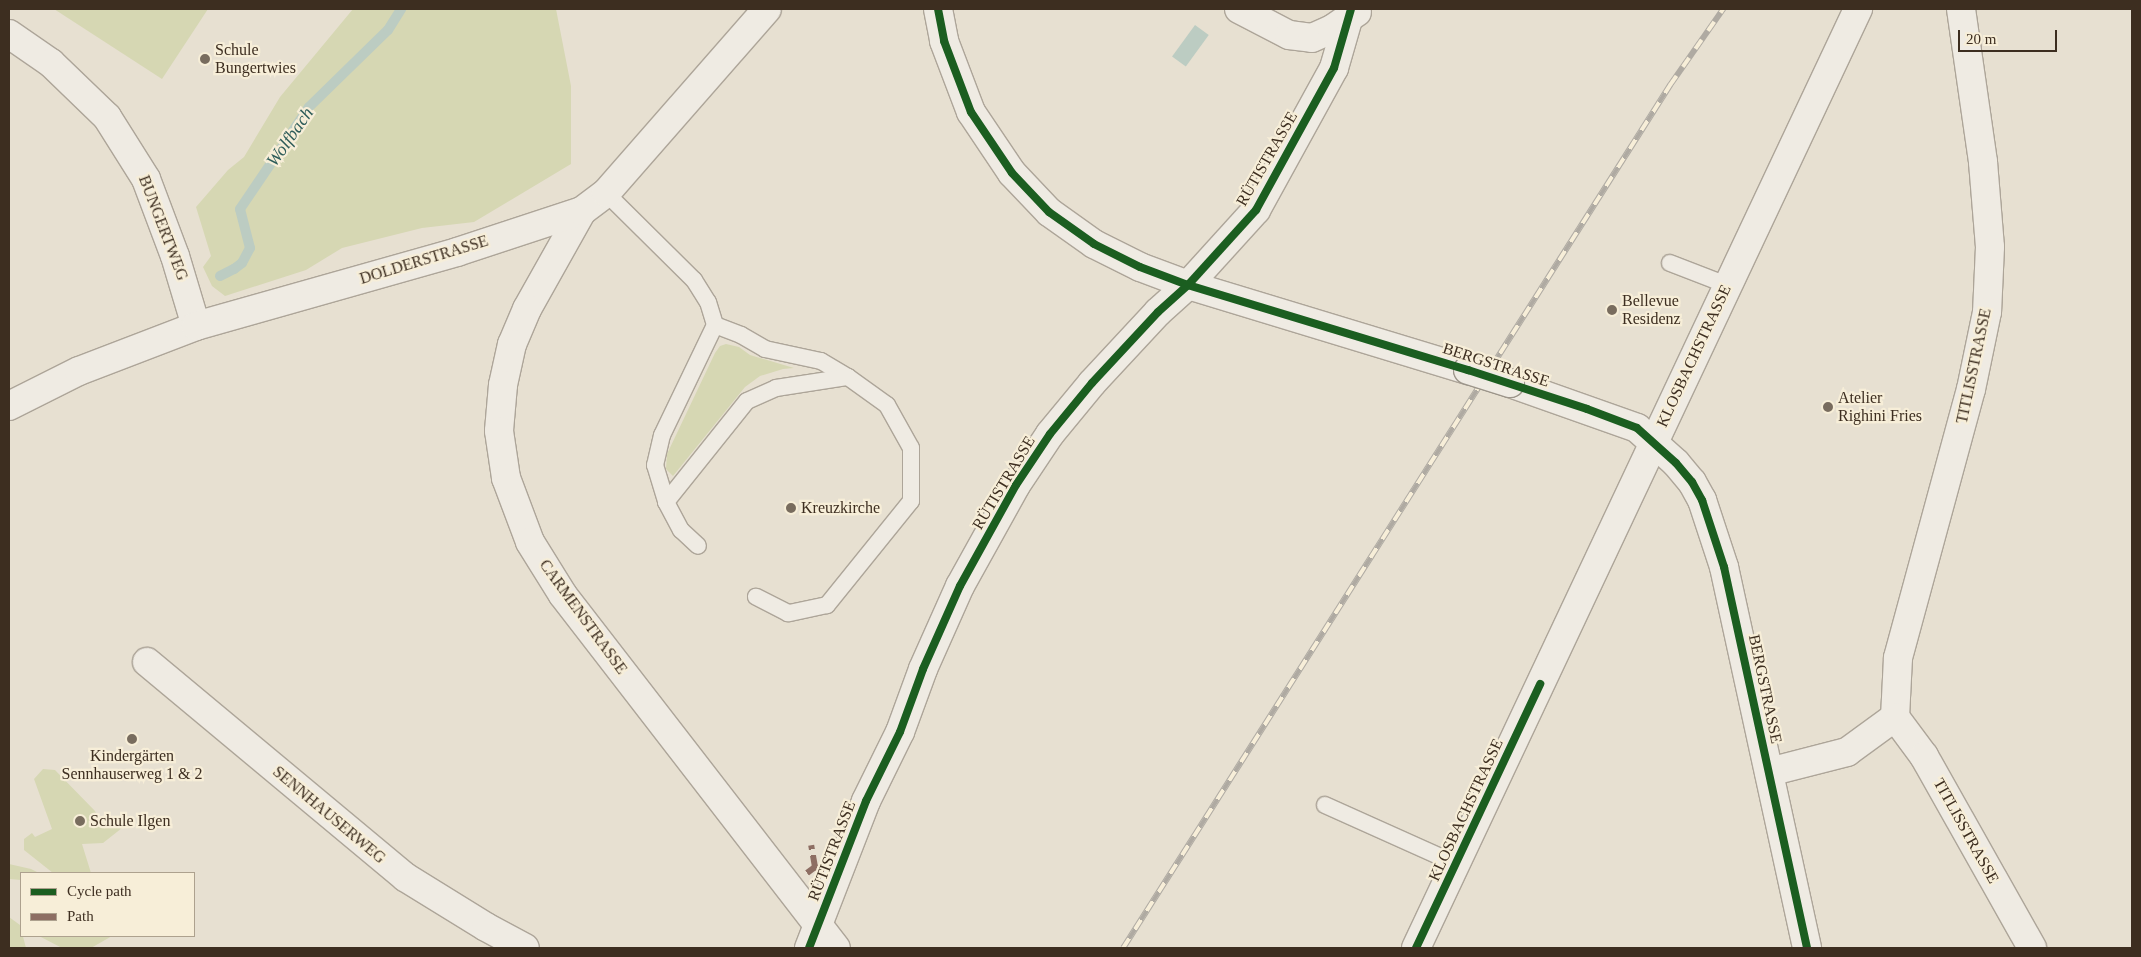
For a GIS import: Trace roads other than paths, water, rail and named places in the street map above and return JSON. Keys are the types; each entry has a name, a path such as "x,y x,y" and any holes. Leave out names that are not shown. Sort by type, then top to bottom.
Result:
{"street":[{"name":"BERGSTRASSE","path":"938,9 944,41 971,112 1012,173 1049,212 1094,244 1140,267 1188,284 1510,383 1637,428 1654,441 1692,482 1702,500 1724,567 1807,948"},
{"path":"1239,9 1289,35 1312,38 1332,29 1355,11"},
{"name":"KLOSBACHSTRASSE","path":"1416,948 1858,9"},
{"name":"TITLISSTRASSE","path":"1961,9 1983,162 1988,218 1990,247 1987,312 1971,389 1898,658 1895,717 1924,756 2032,948"},
{"name":"DOLDERSTRASSE","path":"9,406 79,371 196,326 457,252 582,211 606,192 761,11"},
{"name":"RÜTISTRASSE","path":"813,937 866,801 900,732 923,669 956,595 1016,486 1050,434 1092,383 1158,312 1188,284 1256,210 1334,68 1355,11"},
{"name":"BUNGERTWEG","path":"9,34 51,63 107,117 146,179 175,256 196,326"},
{"name":"CARMENSTRASSE","path":"582,211 526,309 512,344 503,385 499,430 506,478 530,542 563,595 813,937 836,948"},
{"name":"SENNHAUSERWEG","path":"146,662 405,877 486,927 525,948"},
{"path":"1769,772 1847,752 1895,717"}],"lane":[{"path":"606,192 694,280 708,302 715,325 662,435 655,465 666,502 681,530 698,546"},
{"path":"1670,263 1727,285"},
{"path":"715,325 741,335 765,349 821,361 848,377 887,405 911,448 911,501 827,605 788,613 756,597"},
{"path":"666,502 747,401 776,388 848,377"},
{"path":"1325,805 1456,864"}],"waterway":[{"name":"Wolfbach","path":"220,276 242,263 250,248 240,209 309,107 388,30 401,9"}],"railway":[{"path":"1123,948 1670,85 1723,9"}],"place":[{"name":"Schule Bungertwies","path":"205,59"},
{"name":"Bellevue Residenz","path":"1612,310"},
{"name":"Atelier Righini Fries","path":"1828,407"},
{"name":"Kreuzkirche","path":"791,508"},
{"name":"Kindergärten Sennhauserweg 1 & 2","path":"132,739"},
{"name":"Schule Ilgen","path":"80,821"}]}
